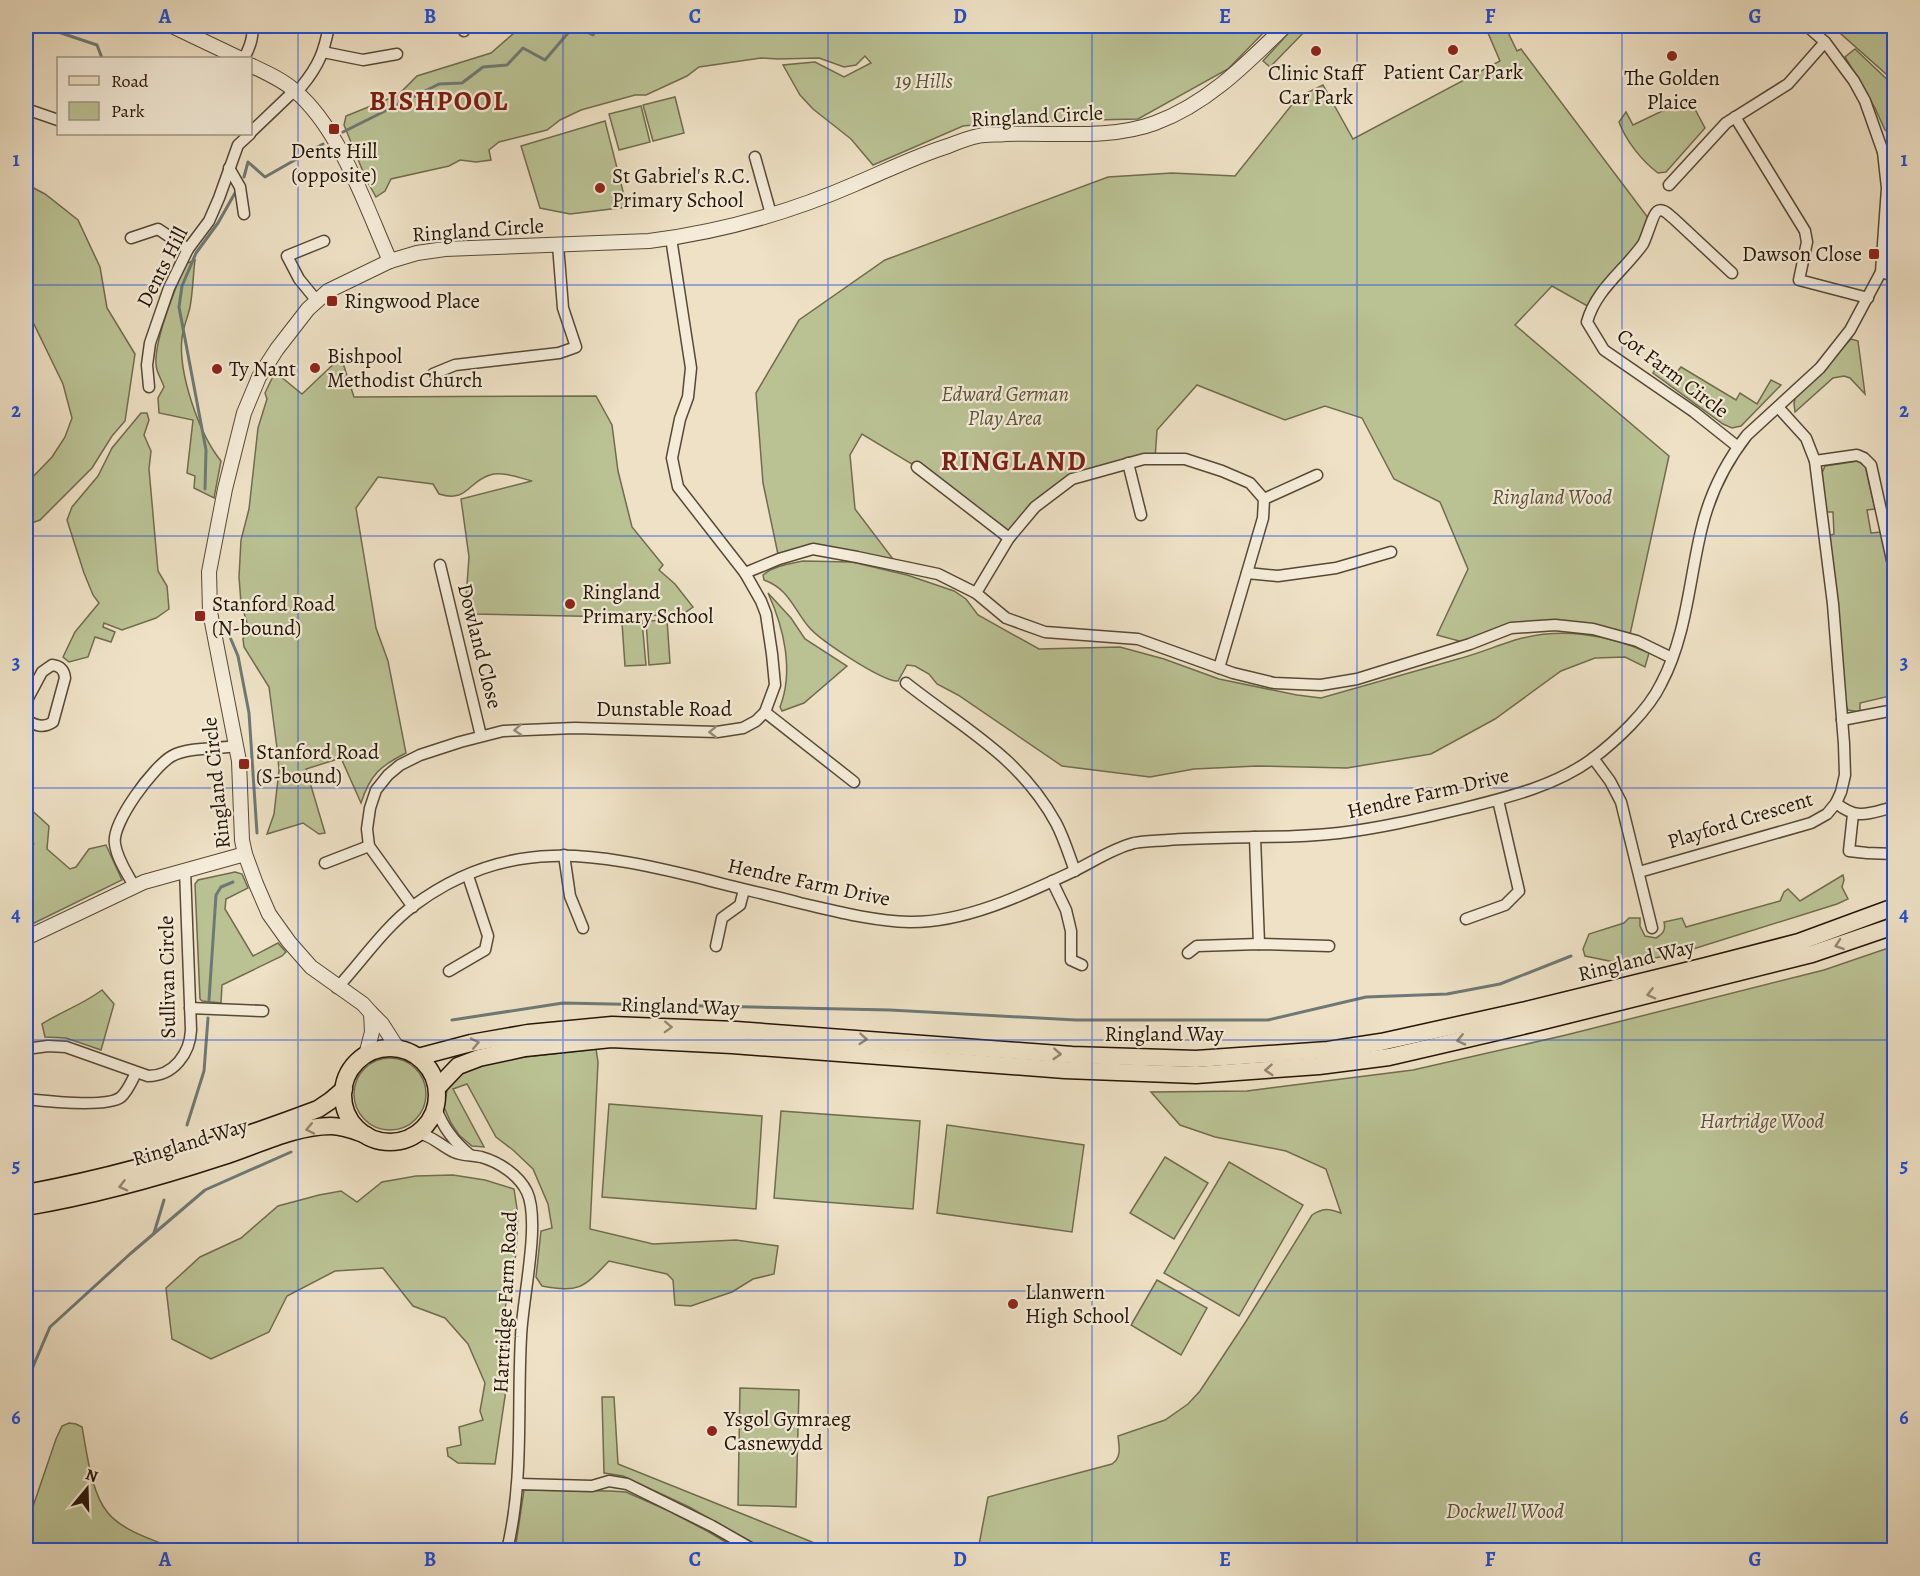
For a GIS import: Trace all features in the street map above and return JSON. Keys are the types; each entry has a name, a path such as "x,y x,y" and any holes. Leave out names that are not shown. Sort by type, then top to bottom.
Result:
{"main road":[{"name":"Ringland Way","path":"418,1057 471,1043 528,1033 612,1025 736,1030 1112,1057 1196,1059 1328,1050 1381,1042 1526,1010 1706,966 1799,942 1894,907"},
{"name":"Ringland Way","path":"437,1088 458,1066 479,1058 525,1048 610,1039 732,1045 1076,1071 1196,1075 1319,1066 1389,1057 1542,1021 1812,954 1894,926"},
{"path":"366,1055 387,1048 398,1049 418,1057 427,1065 434,1076 437,1088 436,1108 429,1122 418,1133"},
{"name":"Ringland Way","path":"26,1193 128,1170 318,1109 344,1089 351,1070 366,1055"},
{"path":"344,1089 344,1102 348,1116 366,1135"},
{"name":"Ringland Way","path":"26,1208 134,1184 290,1134 319,1127 345,1127 379,1141 393,1142 418,1133"}],"street":[{"path":"172,26 236,57"},
{"path":"244,57 249,48 252,26"},
{"name":"Dents Hill","path":"252,131 312,73 323,52 329,26"},
{"name":"Ringland Circle","path":"398,1049 382,1024 363,1005 310,967 269,914 245,854 237,746 210,612 208,572 244,413 259,377 297,322 328,291 390,261 417,253 445,249 650,241 671,238 771,214 854,185 923,154 978,136 1119,132 1155,123 1200,102 1252,59 1285,26"},
{"name":"Hendre Farm Drive","path":"337,988 396,922 413,907 450,883 491,866 522,858 564,855 605,858 655,867 832,911 910,922 940,919 1007,901 1075,871 1105,853 1135,843 1336,833 1399,823 1498,800 1546,784 1570,773 1593,758 1643,711 1661,686 1682,626 1701,528 1708,504 1738,447 1747,435 1820,368 1850,330 1881,272 1887,188 1882,152 1865,101 1850,74 1825,42 1807,26"},
{"path":"1669,185 1726,123 1788,84 1825,42"},
{"path":"323,52 363,60 397,54"},
{"path":"252,66 298,88 342,154 390,261"},
{"path":"26,109 57,120"},
{"path":"1735,117 1805,231 1807,242 1799,280 1868,298"},
{"name":"Dents Hill","path":"149,387 147,365 150,343 169,288 188,249 209,221 238,144 248,135"},
{"path":"1882,152 1894,150"},
{"path":"755,157 771,214"},
{"path":"229,168 240,188 243,214"},
{"name":"Cot Farm Circle","path":"1732,273 1663,210 1659,210 1655,213 1647,237 1603,290 1591,308 1587,322 1604,350 1694,412 1738,447"},
{"path":"131,238 158,229 188,249"},
{"path":"671,238 691,368 688,397 680,419 672,458 678,487 745,573 759,596 766,614 775,685 765,712 854,782"},
{"path":"317,301 299,279 287,256 324,241"},
{"path":"433,374 455,365 559,353 576,346 563,308 558,245"},
{"path":"1881,272 1894,276"},
{"name":"Playford Crescent","path":"1639,872 1811,823 1827,814 1836,803 1845,775 1833,604 1815,461 1806,438 1778,407"},
{"path":"1815,461 1857,455 1871,465 1894,569"},
{"path":"976,593 1009,537 1035,507 1072,479 1144,459 1185,459 1250,483 1264,500 1263,518 1219,668"},
{"path":"1128,463 1141,515"},
{"path":"917,467 1009,537"},
{"path":"1264,500 1317,475"},
{"path":"745,573 779,559 813,549 938,574 976,593 1006,618 1045,632 1138,639 1233,673 1274,683 1322,685 1358,679 1470,644 1511,628 1555,625 1593,629 1637,641 1672,658"},
{"path":"1247,573 1278,576 1324,570 1391,552"},
{"name":"Dowland Close","path":"440,565 481,736"},
{"path":"26,702 46,668 52,665 61,668 65,678 53,722 42,727 26,720"},
{"path":"906,683 1015,766 1038,794 1057,825 1075,871"},
{"path":"1842,720 1894,710"},
{"name":"Dunstable Road","path":"369,846 367,829 376,790 400,765 420,755 503,731 556,728 717,732 743,728 756,721 765,712"},
{"path":"134,886 121,863 114,843 123,813 160,765 174,755 237,746"},
{"path":"1593,758 1610,781 1621,802 1652,928"},
{"path":"1466,919 1505,905 1519,891 1498,800"},
{"path":"1836,803 1853,814 1894,807"},
{"path":"1853,814 1849,851 1894,854"},
{"path":"1255,837 1259,944"},
{"path":"325,863 369,846 413,907"},
{"path":"26,938 134,886 245,854"},
{"path":"564,855 570,896 583,928"},
{"name":"Sullivan Circle","path":"26,1049 48,1046 66,1047 136,1073 155,1076 166,1072 179,1062 191,1037 185,870"},
{"path":"449,970 485,950 488,936 468,876"},
{"path":"1052,881 1066,910 1071,931 1071,960 1082,965"},
{"path":"716,946 722,918 740,905 744,890"},
{"path":"1188,953 1197,946 1259,944 1329,946"},
{"path":"190,1008 263,1011"},
{"path":"366,1055 372,1032 371,1013"},
{"path":"26,1100 83,1103 112,1101 123,1095 136,1073"},
{"name":"Hartridge Farm Road","path":"436,1108 448,1133 471,1156"},
{"name":"Hartridge Farm Road","path":"418,1133 437,1140 457,1154 490,1160 504,1167 519,1180 527,1193 532,1210 521,1335 519,1484 514,1523 507,1551"},
{"path":"519,1484 592,1486 609,1481 627,1484 712,1526 754,1551"}],"green space":[{"name":"19 Hills","path":"551,26 1270,26 1228,69 1138,119 1005,122 963,126 873,165 851,139 813,109 800,95 783,65 815,62 844,77 871,63 865,56 856,65 844,67 819,58 761,58 699,67 687,76 646,95 635,95 581,110 560,120 547,130 499,142 489,150 491,160 476,162 460,160 449,166 391,179 385,191 376,197 366,179 344,125 346,116 398,95 417,76 491,53 514,33 542,30"},
{"path":"1295,26 1310,26 1270,67 1263,61"},
{"name":"Ringland Wood","path":"1485,26 1505,26 1517,51 1521,49 1652,223 1591,308 1552,286 1515,325 1669,456 1629,639 1593,629 1511,628 1470,644 1437,635 1468,569 1440,502 1394,479 1362,418 1325,406 1285,420 1197,385 1157,430 1155,459 1072,479 1009,538 917,467 862,434 850,455 855,509 899,567 814,549 779,559 763,483 756,393 799,320 885,260 1108,177 1172,173 1235,176 1298,97 1323,85 1353,139 1500,61"},
{"path":"1832,26 1894,26 1894,81"},
{"path":"1855,49 1894,86 1894,137 1885,130 1875,108 1845,57"},
{"path":"675,97 684,133 653,141 643,105"},
{"path":"1683,101 1686,105 1691,102 1705,128 1666,172 1658,173 1635,150 1619,122 1626,112 1633,125"},
{"path":"641,106 650,142 619,150 609,114"},
{"path":"605,121 627,207 570,214 540,208 521,146"},
{"path":"26,184 45,194 78,220 100,267 107,308 135,354 125,421 112,436 92,468 40,520 29,524 26,521 26,484 52,457 65,437 72,418 63,384 26,312"},
{"path":"195,260 191,301 183,334 183,368 198,419 221,461 214,498 194,488 195,476 187,473 193,420 159,413 158,398 164,387 157,370 157,347 185,264"},
{"path":"1851,339 1858,341 1865,394 1850,378 1844,376 1833,378 1795,412 1796,395"},
{"path":"341,357 354,397 596,396 612,425 618,471 632,527 663,565 659,570 675,584 693,607 683,614 623,617 473,614 466,598 469,557 461,499 532,481 511,475 495,474 482,478 462,494 449,496 439,494 433,484 378,477 356,508 376,628 388,661 406,753 377,772 368,785 361,803 341,758 306,769 325,833 319,834 303,823 267,834 274,814 279,770 277,748 269,687 244,647 243,639 248,626 241,603 239,577 241,540 249,509 258,428 267,399 265,393 275,372 302,394"},
{"path":"1681,367 1736,400 1740,393 1757,404 1771,380 1781,385 1741,426 1732,428 1723,424 1653,373 1656,368 1672,378"},
{"path":"141,413 147,413 149,420 144,435 151,451 149,469 158,571 167,586 169,609 156,618 122,630 104,623 103,627 115,632 111,642 95,637 88,657 69,662 63,657 75,632 99,603 84,573 67,520 72,507 98,476 112,448"},
{"path":"1858,461 1865,465 1875,509 1867,510 1871,533 1881,532 1894,599 1894,695 1860,703 1860,712 1848,710 1844,701 1828,536 1834,534 1833,512 1825,512 1822,473 1825,466"},
{"path":"803,561 852,562 907,575 954,591 966,599 978,615 1039,649 1120,647 1164,659 1219,679 1321,698 1532,636 1566,633 1600,637 1649,653 1645,667 1625,657 1595,658 1561,671 1495,719 1431,754 1347,768 1257,766 1194,769 1150,777 1062,766 958,695 937,684 929,674 915,666 907,665 898,681 879,675 852,659 814,632 785,594 764,580 763,575 772,569"},
{"path":"768,593 791,618 805,639 847,666 804,703 782,711 780,707 787,664 783,635"},
{"path":"667,620 670,663 649,665 646,621"},
{"path":"642,621 646,665 625,666 622,623"},
{"path":"26,805 49,826 47,849 70,869 76,867 89,849 106,845 122,880 26,927 26,853 30,852 34,843 26,850"},
{"path":"235,872 242,874 248,888 226,899 225,909 253,956 278,943 286,952 222,985 221,1003 202,1001 200,999 195,884 198,880"},
{"path":"1843,875 1842,887 1848,899 1837,904 1693,949 1639,962 1619,963 1585,956 1583,949 1589,934 1624,923 1629,918 1640,918 1640,926 1645,936 1656,938 1663,932 1664,922 1682,918 1686,927 1780,901 1788,889 1800,901"},
{"path":"1894,946 1894,1550 978,1550 988,1497 1112,1464 1119,1455 1118,1436 1165,1420 1188,1404 1200,1391 1245,1323 1312,1215 1326,1210 1341,1213 1326,1169 1286,1151 1215,1137 1180,1125 1151,1092 1247,1091 1413,1070 1566,1035 1824,970"},
{"path":"102,990 114,1004 101,1050 66,1038 45,1037 42,1024"},
{"path":"596,1049 598,1062 590,1229 653,1244 736,1240 778,1246 774,1274 753,1279 732,1292 691,1306 675,1305 673,1280 667,1274 609,1261 580,1286 565,1289 542,1286 536,1277 541,1231 552,1228 548,1204 533,1169 496,1137 467,1084 453,1089 484,1147 472,1146 459,1135 444,1107 448,1084 466,1071 482,1064"},
{"path":"390,1058 404,1061 416,1068 423,1080 426,1094 423,1108 416,1120 404,1127 390,1130 376,1127 364,1120 357,1108 354,1094 357,1080 364,1068 376,1061"},
{"path":"609,1104 762,1116 756,1209 602,1197"},
{"path":"781,1111 920,1121 913,1209 774,1198"},
{"path":"947,1125 1084,1145 1072,1232 937,1213"},
{"path":"1165,1157 1208,1183 1174,1239 1130,1213"},
{"path":"1229,1162 1303,1205 1239,1316 1164,1273"},
{"path":"453,1175 485,1180 514,1189 518,1215 516,1254 504,1313 507,1383 495,1464 458,1463 448,1456 447,1448 461,1445 459,1427 483,1420 480,1411 485,1383 468,1344 445,1318 413,1306 383,1268 335,1271 287,1296 269,1332 211,1359 172,1339 166,1288 200,1257 241,1238 278,1206 341,1191 357,1202 382,1182 416,1176"},
{"path":"1157,1280 1207,1308 1181,1355 1131,1325"},
{"path":"740,1388 799,1390 796,1507 738,1505"},
{"path":"602,1397 614,1397 618,1464 832,1550 765,1550 689,1507 623,1476 604,1473"},
{"path":"69,1423 82,1427 97,1495 108,1513 131,1531 179,1550 26,1550 26,1527 56,1439 62,1426"},
{"path":"524,1490 626,1492 669,1511 739,1550 515,1550"}],"waterway":[{"path":"26,31 31,26"},
{"path":"40,26 97,45 102,57"},
{"path":"574,26 593,35 599,26"},
{"path":"343,132 439,84 462,83 483,67 507,65 523,48 545,60 574,26"},
{"path":"244,177 248,162 265,177 323,144"},
{"path":"205,489 206,450 179,307 182,286 196,253 218,223 235,193"},
{"path":"227,630 238,656 249,713 257,833"},
{"path":"209,1000 216,895 221,887 233,882"},
{"path":"452,1020 563,1003 890,1010 1076,1020 1268,1020 1366,997 1447,994 1500,984 1571,956"},
{"path":"187,1125 204,1071 208,1018"},
{"path":"26,1383 50,1327 130,1254 205,1190 291,1152"},
{"path":"154,1233 164,1200"}],"place":[{"name":"Patient Car Park","path":"1453,50"},
{"name":"Clinic Staff Car Park","path":"1316,51"},
{"name":"The Golden Plaice","path":"1672,56"},
{"name":"Dents Hill (opposite)","path":"334,129"},
{"name":"St Gabriel's R.C. Primary School","path":"600,188"},
{"name":"Dawson Close","path":"1874,254"},
{"name":"Ringwood Place","path":"332,301"},
{"name":"Bishpool Methodist Church","path":"315,368"},
{"name":"Ty Nant","path":"217,369"},
{"name":"Ringland Primary School","path":"570,604"},
{"name":"Stanford Road (N-bound)","path":"200,616"},
{"name":"Stanford Road (S-bound)","path":"244,764"},
{"name":"Llanwern High School","path":"1013,1304"},
{"name":"Ysgol Gymraeg Casnewydd","path":"712,1431"}],"district":[{"name":"BISHPOOL","path":"439,101"},
{"name":"RINGLAND","path":"1014,461"}],"park label":[{"name":"Edward German Play Area","path":"1005,406"},
{"name":"Hartridge Wood","path":"1762,1121"},
{"name":"Dockwell Wood","path":"1505,1511"}]}
